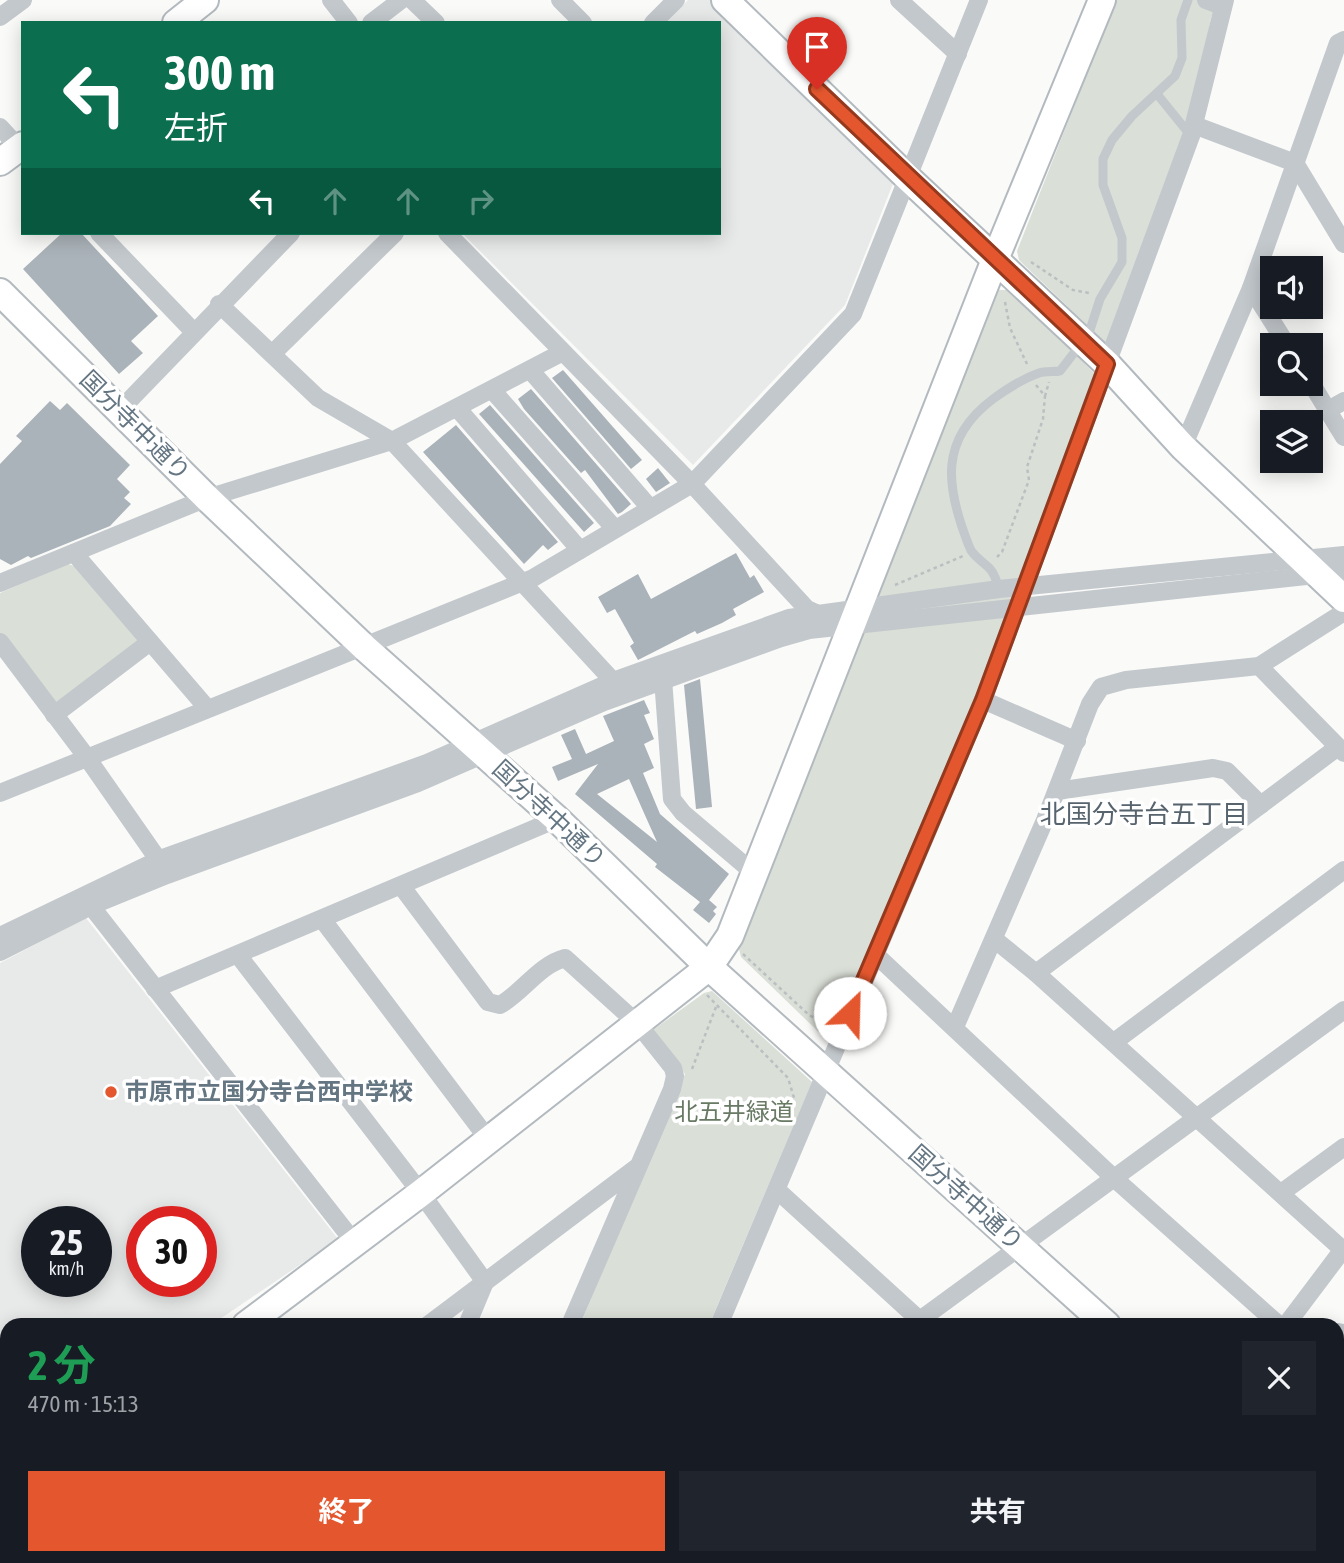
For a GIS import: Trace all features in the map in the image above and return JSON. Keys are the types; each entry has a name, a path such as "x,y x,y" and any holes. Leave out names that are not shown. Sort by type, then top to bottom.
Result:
{"street":[{"path":"0,17 23,0"},
{"path":"179,21 205,0"},
{"path":"331,0 347,21"},
{"path":"374,21 401,0"},
{"path":"412,0 434,21"},
{"path":"560,0 581,21"},
{"path":"655,21 676,0"},
{"path":"725,0 909,179 996,257 1107,364 1183,447 1323,568 1344,599"},
{"path":"899,0 958,54"},
{"path":"0,793 533,578 692,484 853,314 979,0"},
{"path":"255,1318 638,1024 707,978 730,936 996,257 1102,0"},
{"path":"722,1318 983,700 1019,607 1193,131 1221,2"},
{"path":"1183,447 1251,288 1295,163 1342,45"},
{"path":"0,127 16,152"},
{"path":"1193,131 1295,163 1344,244"},
{"path":"101,235 193,331"},
{"path":"272,354 393,235"},
{"path":"452,235 692,484 807,609 818,614"},
{"path":"120,410 281,236"},
{"path":"1251,288 1279,333"},
{"name":"国分寺中通り","path":"0,292 207,498 365,648 557,819 707,978 825,1070 1099,1318"},
{"path":"219,304 318,398 392,442 613,681"},
{"path":"0,583 207,498 392,442 563,352"},
{"path":"531,371 650,508"},
{"path":"493,391 615,529"},
{"path":"1319,396 1344,437"},
{"path":"1328,410 1344,401"},
{"path":"458,409 580,550"},
{"path":"74,553 207,708"},
{"path":"0,936 164,867 418,783 478,749 613,681 777,621 818,614 855,616 1019,607 1323,568 1344,555"},
{"path":"478,749 663,679 781,638 855,616 999,589 1323,568"},
{"path":"955,1027 1057,791 1090,704 1101,687 1126,680 1259,666 1344,612"},
{"path":"0,642 88,758 164,867"},
{"path":"54,715 150,642"},
{"path":"1036,973 1261,804 1341,750 1259,666"},
{"path":"663,679 672,799 683,813 755,874"},
{"path":"983,700 1077,741"},
{"path":"1057,791 1213,768 1227,771 1261,804"},
{"path":"155,989 402,887 557,819"},
{"path":"0,952 164,867"},
{"path":"1114,1042 1344,870"},
{"path":"402,887 488,1002 500,1005 553,961 565,958 638,1024 676,1076 573,1318"},
{"path":"91,906 354,1242"},
{"path":"322,919 488,1139"},
{"path":"994,939 1114,1042 1343,1249 1291,1318"},
{"path":"238,955 421,1193 485,1282"},
{"path":"876,955 1115,1180 1271,1318"},
{"path":"926,1318 1344,1010"},
{"path":"1281,1193 1344,1147"},
{"path":"437,1318 639,1166"},
{"path":"777,1189 914,1318"},
{"path":"470,1318 485,1282"}],"lane":[{"path":"1089,333 1102,295 1122,262 1122,238 1103,185 1103,159 1112,141 1132,116 1175,76 1182,58 1181,20 1188,0"},
{"path":"1157,94 1193,131"},
{"path":"999,589 987,567 972,552 953,502 951,479 955,442 977,411 1016,382 1036,374 1060,371 1077,349"}],"path":[{"path":"1028,260 1073,290 1102,295"},
{"path":"1005,302 1010,328 1024,360 1036,374"},
{"path":"987,567 1002,552 1028,480 1027,467 1043,419 1045,396"},
{"path":"891,588 972,552"},
{"path":"743,955 809,1015 842,1032"},
{"path":"707,978 709,1000 788,1077 795,1104"}],"shaded area":[{"path":"688,0 712,0 894,181 845,305 693,465 464,235 721,235 721,21 668,21"},
{"name":"市原市立国分寺台西中学校","path":"86,918 338,1239 221,1318 0,1318 0,963"}],"green space":[{"path":"1116,0 1218,0 1211,18 1191,121 1108,345 1019,260 1017,251"},
{"name":"北五井緑道","path":"999,290 1010,290 1096,375 976,700 830,1043 741,957 738,945"},
{"path":"68,564 77,567 138,639 138,646 54,705 0,633 0,593"},
{"name":"北五井緑道","path":"712,991 812,1082 712,1318 583,1318 685,1074 653,1030 704,993"}],"building":[{"path":"60,235 83,235 158,316 131,341 143,353 119,374 23,269"},
{"path":"563,370 642,460 631,469 552,378"},
{"path":"531,389 631,504 622,512 618,514 585,470 581,473 524,409 518,399"},
{"path":"50,401 60,410 67,403 130,465 117,479 130,492 124,498 131,504 110,526 31,558 28,556 11,565 0,559 0,464 22,441 16,436"},
{"path":"490,405 594,523 584,532 479,414"},
{"path":"456,425 558,542 548,550 543,545 524,564 423,452"},
{"path":"658,468 670,483 656,492 646,479"},
{"path":"736,553 750,578 754,575 764,592 733,609 736,615 722,623 697,634 695,631 638,660 630,646 634,643 615,609 607,613 598,597 638,574 651,599"},
{"path":"700,679 712,807 696,809 684,685"},
{"path":"644,700 650,713 644,715 654,739 644,744 654,768 643,773 660,814 729,874 709,900 717,907 713,911 716,914 709,923 693,910 700,902 655,867 657,864 575,794 598,764 558,781 552,767 572,759 561,735 575,729 586,754 614,741 603,716","holes":["629,779 657,842 597,794"]}],"place":[{"name":"市原市立国分寺台西中学校","path":"111,1092"}],"district":[{"name":"北国分寺台五丁目","path":"1144,814"}],"route":[{"path":"817,89 1107,364 983,700 850,1013"}]}
